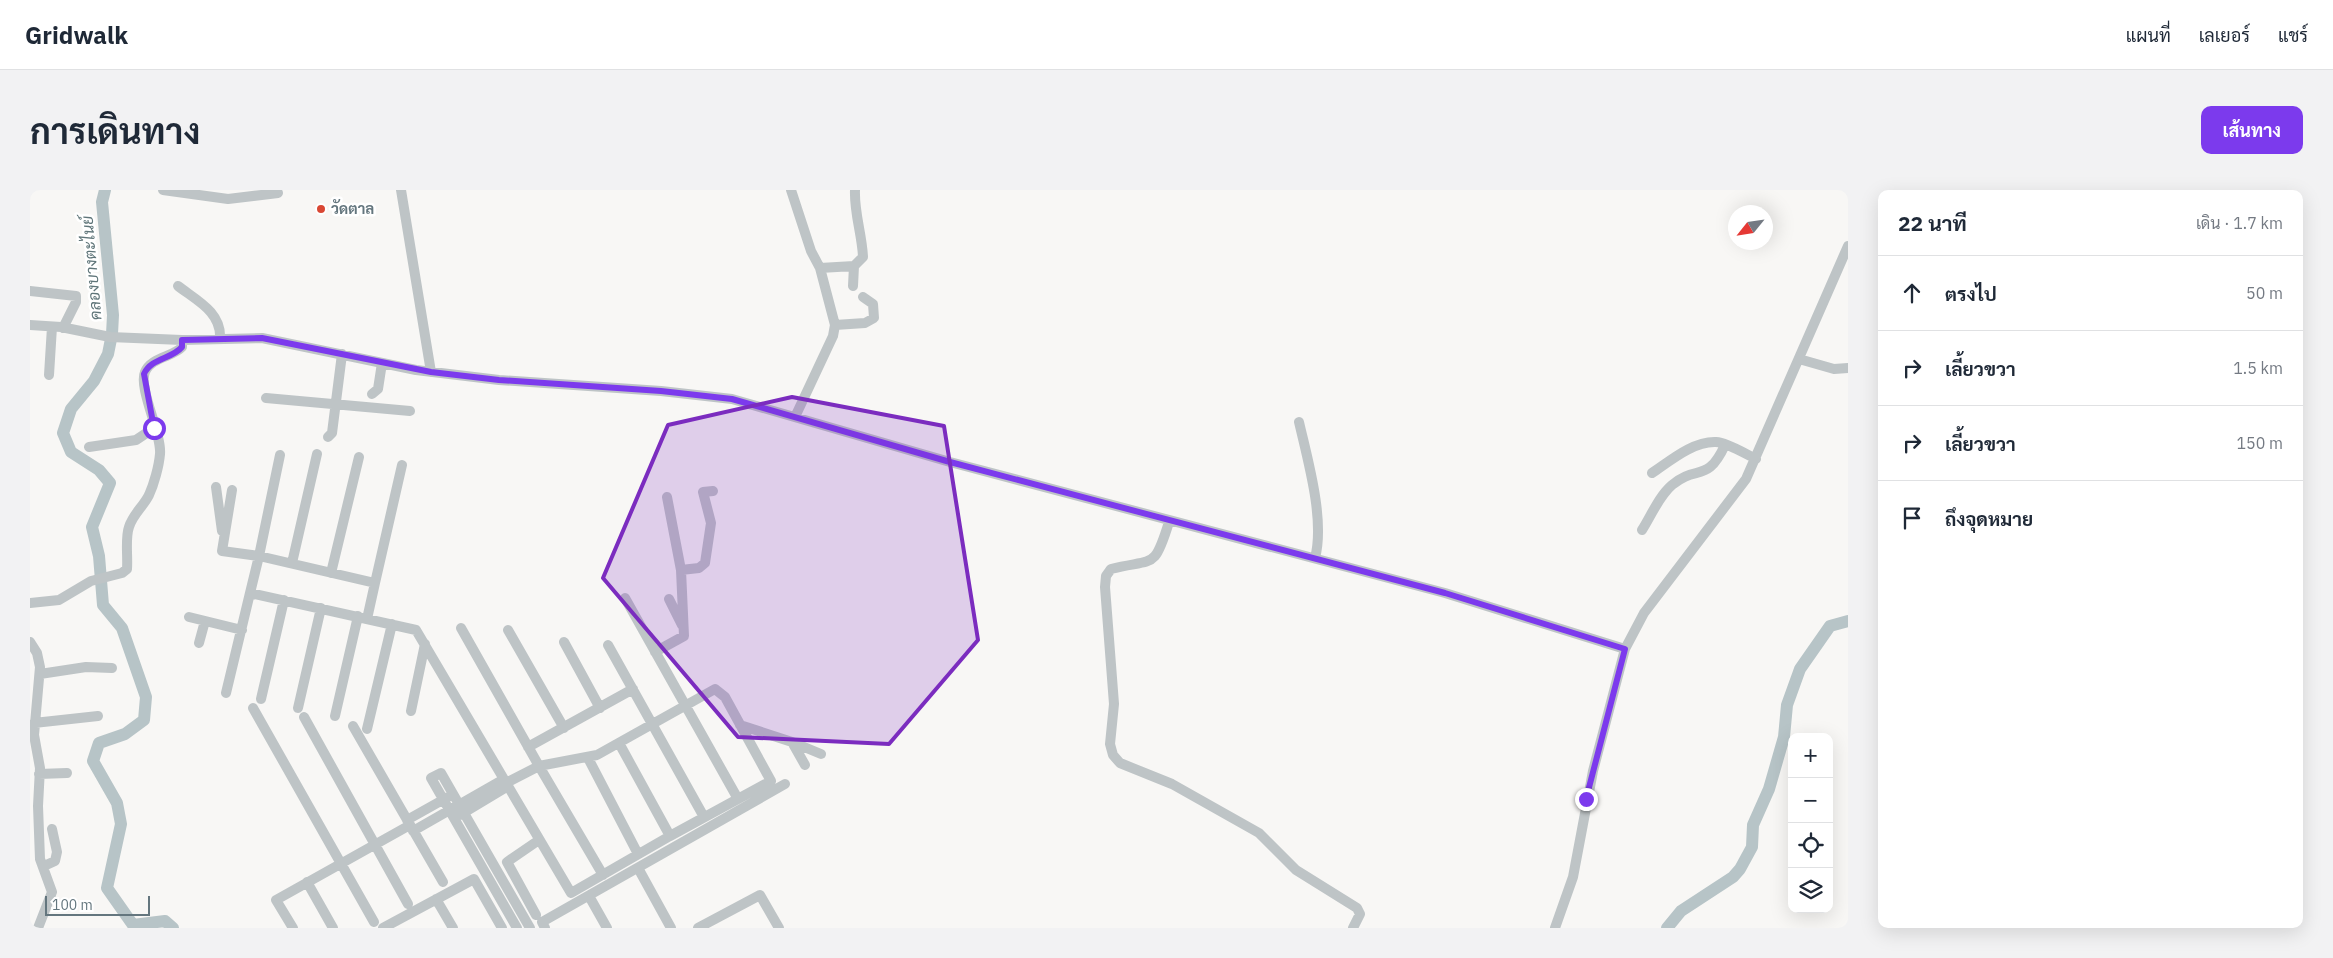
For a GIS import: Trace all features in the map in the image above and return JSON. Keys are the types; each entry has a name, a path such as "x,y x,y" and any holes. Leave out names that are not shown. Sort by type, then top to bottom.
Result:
{"street":[{"path":"163,190 228,199 278,193"},
{"path":"400,190 431,372"},
{"path":"791,190 811,251 820,268 835,324 833,336 795,417"},
{"path":"820,268 854,266 863,257 862,239 854,205 855,190"},
{"path":"1555,928 1572,877 1593,771 1625,649 1644,613 1746,479 1848,246"},
{"path":"854,266 854,286"},
{"path":"178,286 214,315 220,329 220,339"},
{"path":"30,291 76,296 76,302 63,328"},
{"path":"835,324 866,323 874,318 873,304 863,296"},
{"path":"30,325 63,328 103,336 124,335 182,340 262,338 431,372 499,380 661,391 732,399 950,462 1169,522 1315,558 1445,593 1625,649"},
{"path":"49,375 52,327"},
{"path":"30,603 59,600 91,581 122,573 127,569 128,529 133,515 150,494 160,454 160,438 154,428 144,374 148,366 178,352 182,347 182,340"},
{"path":"328,437 332,433 337,404 342,354"},
{"path":"1799,358 1834,369 1848,368"},
{"path":"372,394 378,389 382,363"},
{"path":"266,398 410,411"},
{"path":"1299,422 1320,536 1315,558"},
{"path":"89,447 136,440 154,428"},
{"path":"1652,473 1690,449 1717,442 1756,459"},
{"path":"1642,530 1672,485 1686,477 1708,470 1718,461 1725,445"},
{"path":"292,563 318,454"},
{"path":"226,693 259,556 280,455"},
{"path":"330,573 359,456"},
{"path":"335,716 375,583 402,465"},
{"path":"216,486 224,542"},
{"path":"232,490 222,551 259,556 375,583"},
{"path":"681,570 699,568 705,563 711,523 703,492 712,491"},
{"path":"655,652 684,636 681,570 667,497"},
{"path":"1169,522 1159,552 1152,560 1144,564 1110,569 1106,576 1106,605 1114,704 1110,744 1113,755 1120,763 1172,784 1259,833 1296,870 1358,908 1359,919 1353,928"},
{"path":"250,593 416,630 506,783 568,892 574,893 638,854 770,781 725,697 715,688 588,758 539,766 506,783 452,815 410,825"},
{"path":"625,598 738,799"},
{"path":"261,699 284,600"},
{"path":"669,600 683,628"},
{"path":"321,608 301,713 408,904"},
{"path":"189,617 242,630"},
{"path":"199,643 205,621"},
{"path":"367,729 392,624"},
{"path":"461,628 602,875"},
{"path":"508,630 564,728"},
{"path":"30,642 37,653 40,674 34,723 39,774 40,859 52,892 38,928"},
{"path":"564,642 600,708"},
{"path":"411,711 425,644"},
{"path":"608,646 704,817"},
{"path":"40,674 86,667 112,668"},
{"path":"528,748 633,689"},
{"path":"253,708 374,922"},
{"path":"34,723 98,716"},
{"path":"740,725 792,742 821,754"},
{"path":"353,726 443,882"},
{"path":"792,742 805,765"},
{"path":"618,743 670,836"},
{"path":"588,758 638,854"},
{"path":"39,774 67,773"},
{"path":"517,928 431,778 441,773 530,928"},
{"path":"545,928 542,922 785,784"},
{"path":"293,928 276,900 410,825 453,794"},
{"path":"39,838 53,832 57,852 55,861 44,866"},
{"path":"536,915 507,862 539,840"},
{"path":"485,872 496,868"},
{"path":"638,868 671,928"},
{"path":"383,928 474,879 502,928"},
{"path":"307,882 333,928"},
{"path":"700,927 760,895 780,928"},
{"path":"589,896 607,928"},
{"path":"436,899 453,928"},
{"path":"400,918 406,928"}],"highlighted area":[{"path":"792,397 944,426 978,640 889,744 738,737 603,578 668,425"}],"waterway":[{"name":"คลองบางตะไนย์","path":"105,190 102,202 113,315 112,334 108,354 94,381 71,409 63,433 71,452 99,470 110,483 92,527 99,556 103,605 122,628 146,697 144,720 125,734 99,743 93,761 117,803 121,824 107,888 133,925 165,921 173,928"},
{"path":"1667,928 1681,911 1733,877 1740,869 1752,847 1753,825 1769,789 1784,737 1787,705 1800,669 1830,626 1848,621"}],"place":[{"name":"วัดตาล","path":"321,209"}],"route":[{"path":"154,428 144,374 148,366 169,354 178,352 182,347 182,340 262,338 431,372 499,380 586,384 732,399 950,462 1169,522 1315,558 1445,593 1625,649 1586,799"}]}
